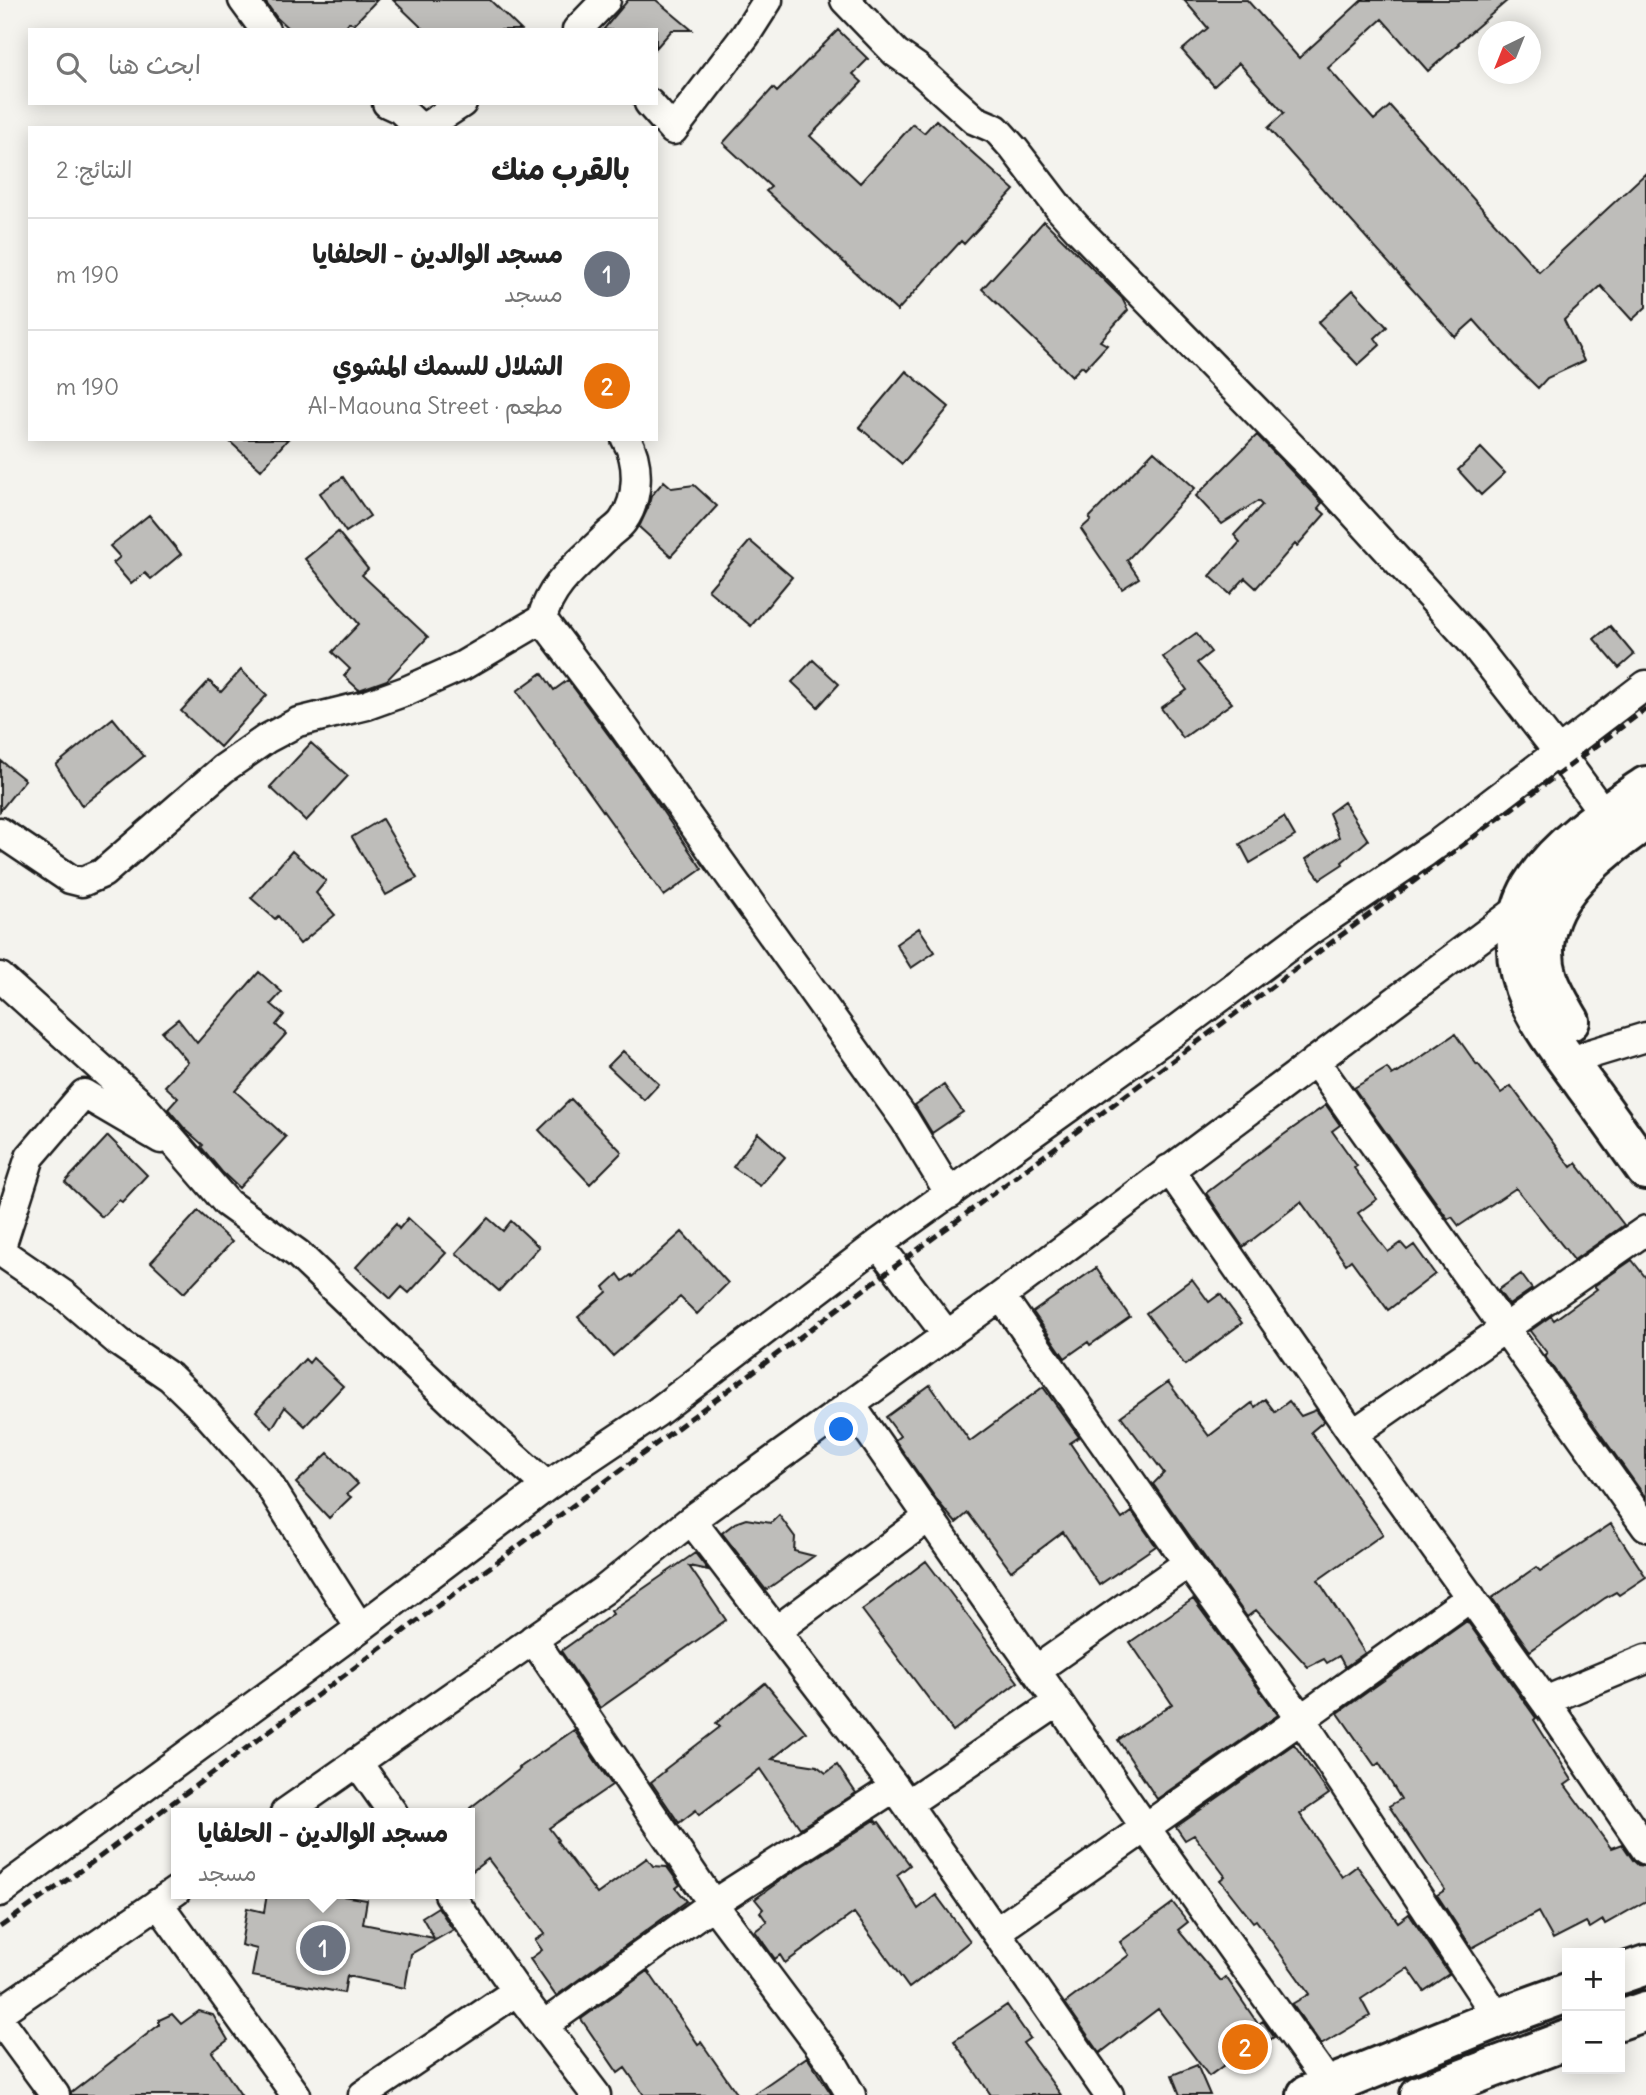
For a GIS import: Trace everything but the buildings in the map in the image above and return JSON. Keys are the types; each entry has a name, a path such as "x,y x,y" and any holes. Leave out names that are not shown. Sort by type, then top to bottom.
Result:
{"main road":[{"path":"1536,909 1534,882 1554,859 1604,814 1646,786"},
{"path":"1646,820 1612,844 1567,888 1536,909 1515,945 1523,989 1537,1018 1580,1058 1646,1133"},
{"path":"1580,1058 1646,1170"},
{"path":"1625,1972 1646,1965"},
{"path":"1318,2091 1562,1995"},
{"path":"1625,2019 1646,2011"},
{"path":"1420,2095 1562,2042"}],"street":[{"path":"243,0 264,28"},
{"path":"580,28 606,0"},
{"path":"651,105 673,130 745,36 768,0"},
{"path":"845,0 896,53 916,67 975,120 996,128 1079,230 1321,477 1472,642 1604,814"},
{"path":"391,105 420,126"},
{"path":"425,126 459,105"},
{"path":"0,832 70,879 82,882 103,873 223,769 266,739 298,722 367,705 406,691 461,666 542,619 553,592 623,520 632,501 637,473 627,441"},
{"path":"542,619 617,718 897,1109 950,1194"},
{"path":"0,1892 360,1628 547,1486 656,1413 878,1244 1178,1029 1309,931 1438,843 1646,685"},
{"path":"292,1808 604,1590 691,1520 1001,1296 1315,1061 1536,909"},
{"path":"0,977 144,1107 227,1203 298,1254 459,1408 547,1486"},
{"path":"1580,1058 1646,1037"},
{"path":"1315,1061 1646,1527"},
{"path":"185,1153 84,1094 30,1157 0,1251 64,1295 120,1343 170,1377 203,1409 266,1480 360,1628"},
{"path":"1169,1169 1353,1434 1545,1701 1646,1850"},
{"path":"1353,1434 1646,1230"},
{"path":"878,1244 947,1335"},
{"path":"1001,1296 1301,1719 1498,2018"},
{"path":"850,1404 1145,1827 1318,2091"},
{"path":"777,1630 929,1517"},
{"path":"691,1520 901,1796 1109,2095"},
{"path":"1036,1670 1188,1563"},
{"path":"997,1931 1471,1597"},
{"path":"533,1639 713,1904 833,2064 851,2095"},
{"path":"1545,1701 1646,1659"},
{"path":"544,2025 713,1904 1058,1702"},
{"path":"357,1762 389,1808"},
{"path":"0,2012 167,1897 296,2095"},
{"path":"453,1899 517,1991 596,2095"},
{"path":"363,2095 517,1991"},
{"path":"0,2020 55,2095"}],"railway":[{"path":"0,1927 94,1861 1646,709"}],"place":[{"name":"مسجد الوالدين - الحلفايا","path":"323,1948"},
{"name":"الشلال للسمك المشوي","path":"1245,2047"}]}
